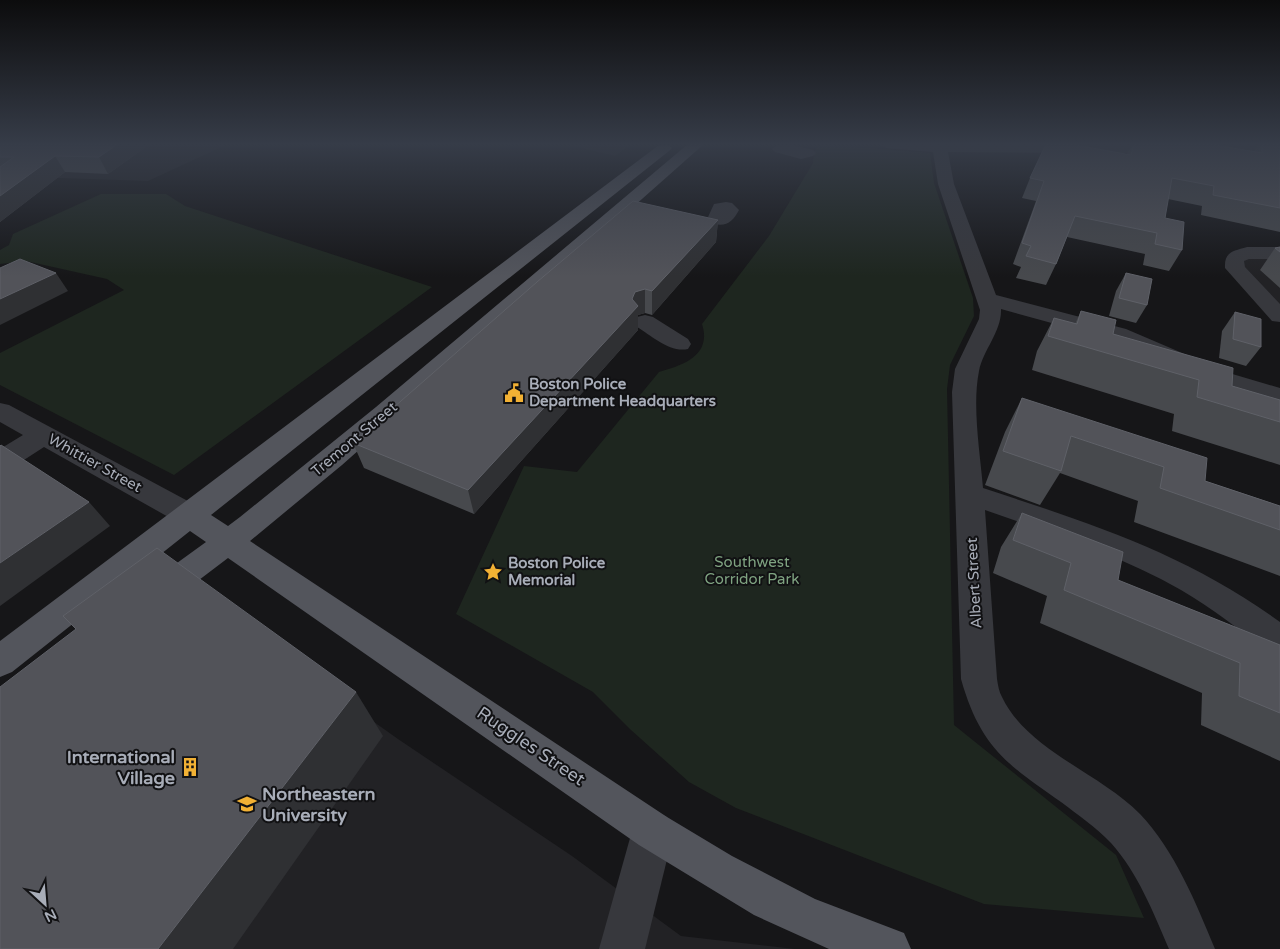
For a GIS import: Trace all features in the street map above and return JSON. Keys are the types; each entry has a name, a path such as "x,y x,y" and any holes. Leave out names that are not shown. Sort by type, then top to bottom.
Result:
{"main road":[{"path":"0,660 611,188"},
{"name":"Tremont Street","path":"138,610 307,479 643,188"},
{"name":"Ruggles Street","path":"189,515 653,831 717,872 813,921 888,949"}],"street":[{"name":"Albert Street","path":"948,188 988,299 990,319 967,369 965,380 979,679 987,707 1003,732 1027,753 1110,814 1140,846 1152,863 1192,949"},
{"path":"1280,253 1247,253 1234,258 1235,268 1280,316"},
{"path":"988,299 1110,331 1221,378 1280,396"},
{"path":"645,322 680,344"},
{"name":"Whittier Street","path":"0,411 189,515"},
{"path":"0,462 43,435"},
{"path":"970,494 1098,538 1163,566 1219,597 1280,641"},
{"path":"622,949 653,831"}],"shaded area":[{"path":"1247,253 1280,253 1280,316 1235,268"},
{"name":"Northeastern University","path":"195,595 398,739 572,856 681,936 795,949 0,949"}],"green space":[{"name":"Southwest Corridor Park","path":"798,188 936,188 973,298 974,316 950,365 947,389 954,725 1116,855 1144,918 984,904 736,808 689,782 631,730 593,692 456,614 524,466 577,472 659,372 686,362 699,351 703,344 704,335 702,324 769,236"},
{"path":"101,194 166,194 185,206 432,287 174,475 0,385 0,353 124,290 107,279 26,261 0,264 0,250 9,245 13,234"}],"building":[{"path":"0,188 11,188 0,196"},
{"path":"1041,188 1170,188 1165,218 1184,222 1182,250 1155,244 1157,233 1075,216 1056,264 1026,256 1031,246 1022,243"},
{"path":"1214,188 1280,188 1280,208 1213,195"},
{"name":"Boston Police Department Headquarters","path":"633,201 718,220 652,291 645,289 635,292 632,299 638,306 468,490 353,443 537,282"},
{"path":"20,259 56,273 0,299 0,268"},
{"path":"1126,273 1152,279 1147,305 1119,298"},
{"path":"1081,311 1116,320 1113,334 1233,368 1232,386 1280,400 1280,422 1197,397 1199,380 1048,336 1054,318 1077,324"},
{"path":"1235,312 1261,319 1261,347 1233,339"},
{"path":"1022,398 1207,458 1205,481 1280,506 1280,530 1160,488 1164,467 1071,436 1061,471 1003,451"},
{"path":"0,446 89,502 0,563"},
{"path":"1022,513 1123,552 1118,580 1280,645 1280,713 1239,696 1240,663 1064,590 1071,563 1013,540"},
{"name":"Northeastern University","path":"157,548 356,692 158,949 0,949 0,687 76,629 63,616"}],"place":[{"name":"Boston Police Department Headquarters","path":"514,393"},
{"name":"Boston Police Memorial","path":"493,572"},
{"name":"International Village","path":"190,767"},
{"name":"Northeastern University","path":"247,804"}]}
